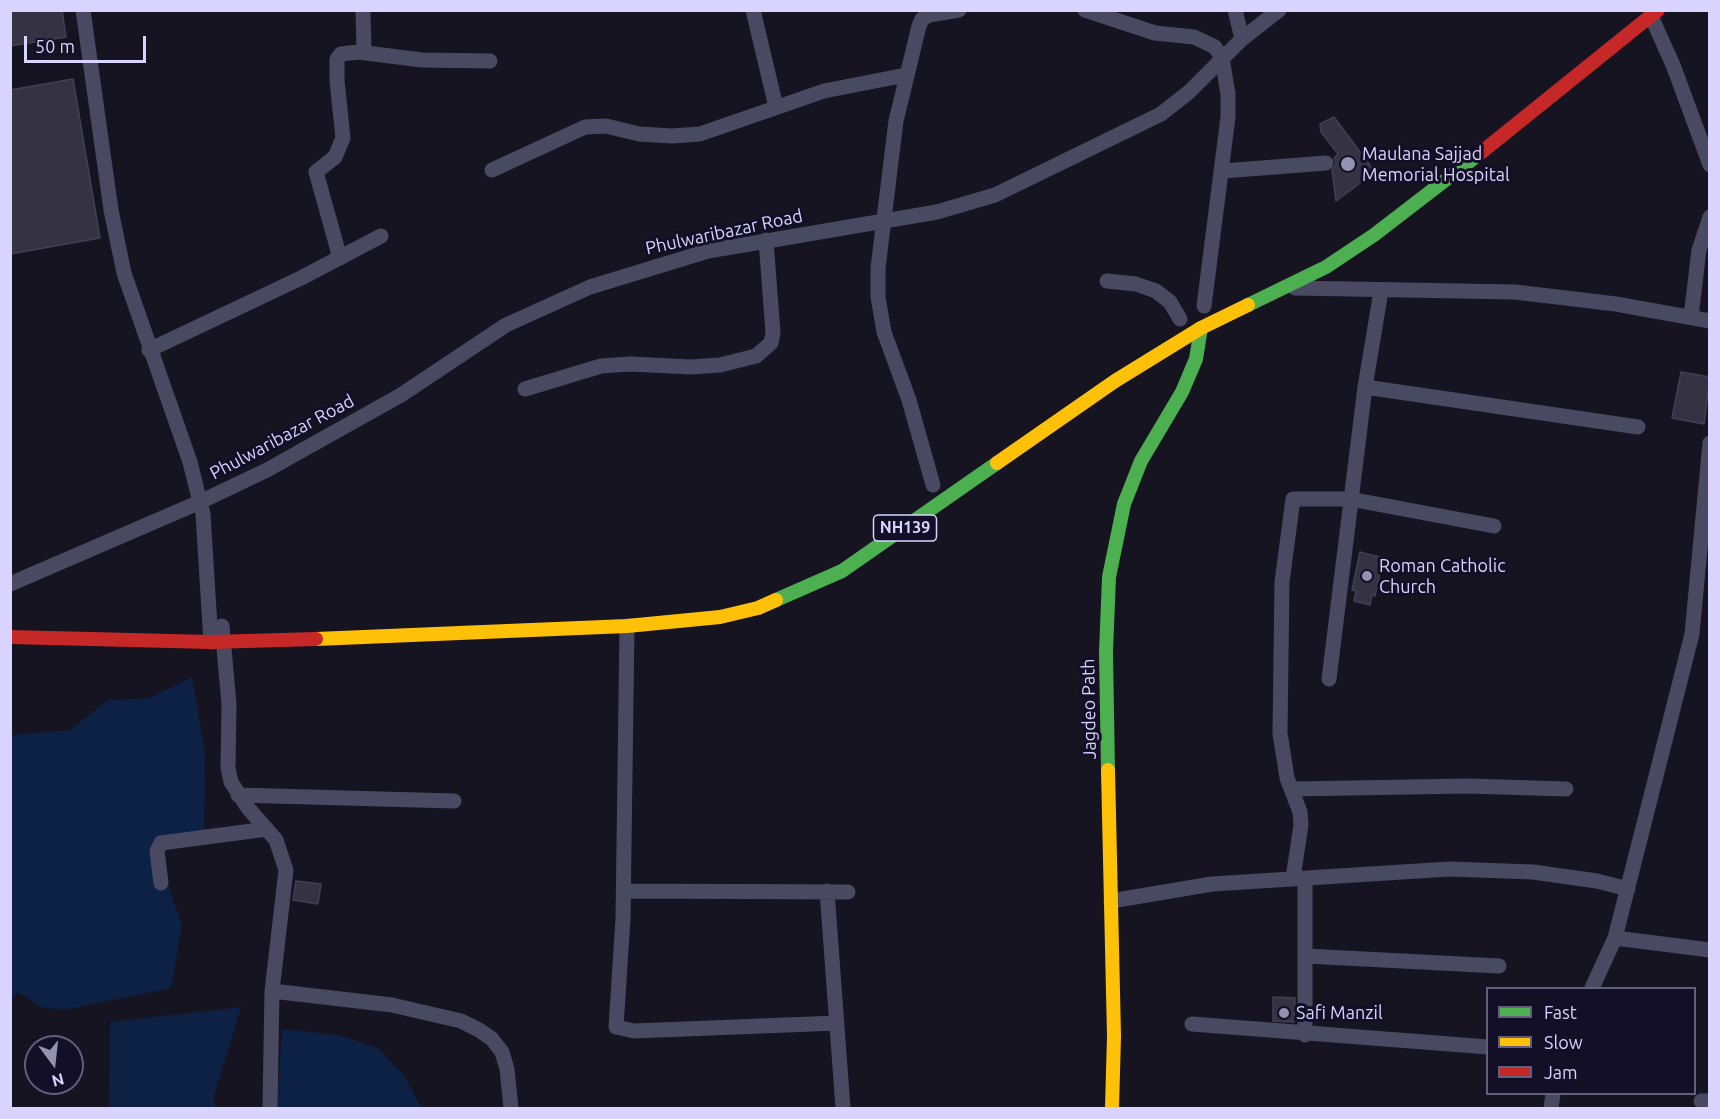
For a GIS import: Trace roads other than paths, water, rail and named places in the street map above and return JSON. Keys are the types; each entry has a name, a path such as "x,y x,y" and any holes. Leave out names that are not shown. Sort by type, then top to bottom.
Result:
{"main road":[{"name":"NH139","path":"10,638 217,631 279,640 627,626 720,617 758,608 797,593 842,571 987,463 1200,328 1326,267 1412,207 1655,13"},
{"path":"1402,192 1412,207"},
{"path":"1175,322 1210,304"},
{"name":"Jagdeo Path","path":"1112,1108 1114,1036 1106,652 1109,577 1124,504 1142,461 1182,392 1196,359 1200,328"},
{"path":"399,617 399,635"},
{"path":"279,623 279,640"}],"street":[{"path":"83,10 118,244 134,307 190,462 200,502 229,704 228,768 238,795 267,829 282,853 286,870 273,991 270,1108"},
{"path":"363,10 364,52"},
{"path":"753,10 776,107"},
{"path":"933,485 912,410 879,312 878,268 886,220 896,121 922,15 958,10"},
{"path":"1085,10 1155,33 1194,37 1215,47 1222,58 1228,94 1210,304"},
{"path":"1235,10 1242,39"},
{"name":"Phulwaribazar Road","path":"10,584 200,502 317,444 401,395 506,325 590,286 669,261 766,240 937,212 995,195 1055,163 1126,133 1175,103 1242,39 1279,10"},
{"path":"1655,13 1710,165"},
{"path":"340,258 316,172 335,157 343,138 336,74 338,59 348,52 364,52 438,61 490,61"},
{"path":"492,170 585,127 606,126 639,134 690,135 714,130 776,107 852,84 906,75"},
{"path":"1222,171 1326,163"},
{"path":"1691,317 1699,250 1710,217"},
{"path":"150,350 381,236"},
{"path":"525,389 601,366 630,364 691,367 720,365 756,356 771,343 773,333 766,240"},
{"path":"1107,281 1136,284 1156,291 1170,302 1175,322"},
{"path":"1286,287 1381,291 1515,292 1616,304 1710,321"},
{"path":"1329,679 1350,498 1381,291"},
{"path":"1365,387 1638,427"},
{"path":"1592,987 1615,938 1692,634 1710,443"},
{"path":"1305,1035 1306,956 1299,879 1300,812 1283,761 1280,733 1282,582 1288,519 1293,499 1350,498 1494,526"},
{"path":"627,626 624,891 616,1027 634,1031 837,1023"},
{"path":"1292,789 1467,786 1566,789"},
{"path":"238,795 453,801"},
{"path":"161,883 157,851 161,843 267,829"},
{"path":"1111,901 1212,884 1396,871 1493,870 1568,876 1628,889"},
{"path":"624,891 848,892"},
{"path":"826,891 843,1108"},
{"path":"1615,938 1710,950"},
{"path":"1306,956 1499,966"},
{"path":"273,991 410,1009 461,1021 492,1039 502,1052 507,1069 511,1108"},
{"path":"1192,1024 1305,1035 1486,1047"}],"water":[{"path":"192,677 205,753 204,838 162,843 163,872 182,925 171,988 64,1010 41,1007 18,992 11,1002 11,735 70,730 108,700 149,698"},
{"path":"241,1007 214,1096 215,1108 109,1108 110,1022"},
{"path":"282,1029 339,1035 378,1048 404,1076 422,1108 277,1108"}],"place":[{"name":"Maulana Sajjad Memorial Hospital","path":"1348,164"},
{"name":"Roman Catholic Church","path":"1367,576"},
{"name":"Safi Manzil","path":"1284,1013"}]}
